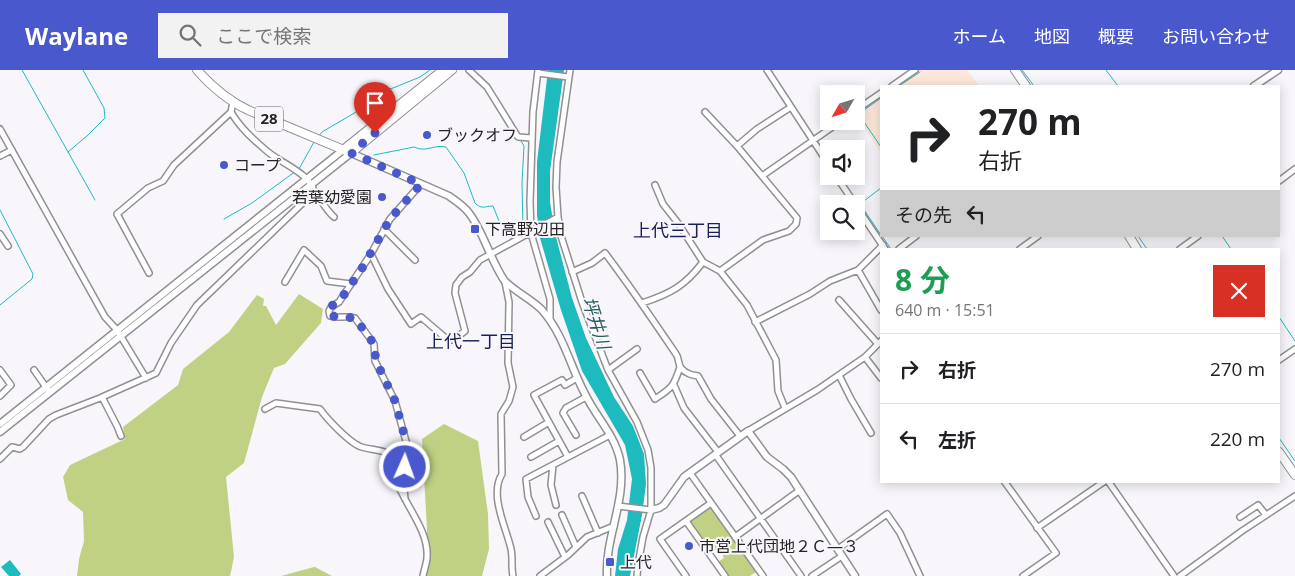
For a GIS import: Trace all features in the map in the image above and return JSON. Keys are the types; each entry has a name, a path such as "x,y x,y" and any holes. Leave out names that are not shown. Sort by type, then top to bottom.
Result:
{"main road":[{"name":"28","path":"197,70 212,86 233,102 347,152"},
{"path":"347,152 443,70"},
{"path":"347,152 452,70"},
{"path":"1015,70 1025,85"},
{"path":"1130,237 1136,248"},
{"path":"1280,453 1295,475"}],"street":[{"path":"468,70 487,87 518,137 531,138"},
{"path":"570,70 567,77 557,162 557,218 582,302 608,370 636,422 648,450 651,468 649,509 637,576"},
{"path":"767,70 820,152"},
{"path":"893,85 915,70"},
{"path":"1256,85 1278,70"},
{"path":"550,320 550,299 534,231 530,172 531,138 539,72 567,77"},
{"path":"865,104 880,94"},
{"path":"149,273 116,214 148,188 162,181 174,165 231,112 233,102"},
{"path":"737,146 757,129 790,107"},
{"path":"231,112 236,121 270,154 299,172 322,200 326,210 334,217"},
{"path":"705,112 737,146 797,218 796,224 789,231 763,240 720,271"},
{"path":"0,129 105,317 119,333 146,378"},
{"path":"762,176 827,130"},
{"path":"0,156 12,150"},
{"path":"0,432 48,390 207,262 310,185 347,152 449,196 468,212 505,282 509,302 508,363 513,387 501,414 502,474 497,482 502,520 511,550 513,576"},
{"path":"1280,179 1295,169"},
{"path":"406,499 403,478 407,445 395,401 376,361 374,344 355,318 330,316 329,311 331,306 339,302 371,254 390,219 421,184"},
{"path":"0,459 12,447 20,449 23,447 49,419 56,415 102,397 156,372 171,342 197,305 310,185"},
{"path":"655,186 663,204 678,223 703,262 720,271 747,305 776,360 778,391 785,408"},
{"path":"371,254 388,288 412,324 421,317 448,340 452,340 465,331 455,293 456,285 462,277 489,254 557,218"},
{"path":"865,218 884,247"},
{"path":"384,228 415,260"},
{"path":"0,234 8,246"},
{"path":"900,248 915,237"},
{"path":"1021,248 1037,237"},
{"path":"1181,248 1197,237"},
{"path":"285,282 304,250 321,266 327,281 351,284"},
{"path":"755,322 810,294 830,281 858,270 880,251"},
{"path":"572,272 592,263 605,253 642,303 678,357 680,367 674,385 655,399 640,373"},
{"path":"642,303 674,291 693,275 703,262"},
{"path":"858,270 880,308"},
{"path":"505,282 535,302 550,320 564,342 586,397 614,442 620,462 620,506 606,559 607,576"},
{"path":"620,506 649,509 659,508 664,505 684,477 716,453 748,431 817,390 865,357 880,343 839,300"},
{"path":"608,370 636,349"},
{"path":"1280,359 1295,349"},
{"path":"865,357 880,377"},
{"path":"680,367 690,375 698,376 711,399 740,436"},
{"path":"0,370 11,385 0,396"},
{"path":"34,370 48,390"},
{"path":"839,375 871,433"},
{"path":"568,457 534,395 562,380 565,385 578,378"},
{"path":"674,385 684,408 801,576"},
{"path":"0,424 48,390"},
{"path":"102,397 121,436"},
{"path":"576,435 563,412 566,408 586,397"},
{"path":"265,409 276,403 320,409 327,420 360,446 374,448 391,455 394,460 395,476 424,540 428,556 424,576"},
{"path":"524,437 549,422"},
{"path":"748,431 758,447 767,457 783,469 800,490 855,576"},
{"path":"536,516 528,497 526,479 610,435"},
{"path":"531,456 559,441"},
{"path":"553,465 551,485 556,505"},
{"path":"690,473 761,574 754,576"},
{"path":"1005,483 1056,554 1023,576"},
{"path":"1037,528 1104,483"},
{"path":"1108,483 1174,576"},
{"path":"735,537 800,490"},
{"path":"582,496 598,533"},
{"path":"1180,576 1295,496"},
{"path":"686,576 660,539 712,503"},
{"path":"1240,517 1258,505 1266,515"},
{"path":"838,549 887,514 900,533 920,576"},
{"path":"562,515 576,547"},
{"path":"686,521 725,576"},
{"path":"548,522 565,557"},
{"path":"543,575 587,537 614,526"},
{"path":"812,576 842,556"}],"shaded area":[{"path":"918,70 967,70 978,85 897,85"},
{"path":"880,97 880,152 865,129 865,108"}],"green space":[{"path":"299,294 323,309 321,323 285,364 274,368 262,397 244,463 226,477 234,557 230,576 77,576 84,541 83,512 68,500 63,477 70,465 125,439 123,427 178,385 183,369 229,332 257,295 264,299 263,306 266,306 276,325"},
{"path":"444,424 478,441 488,514 489,549 482,576 427,576 427,530 422,439"},
{"path":"712,507 756,570 750,576 728,576 718,562 724,558 719,548 710,552 690,523 690,521"},
{"path":"314,567 332,576 281,576"}],"water":[{"path":"548,70 564,70 550,171 550,202 555,233 572,298 586,338 614,397 633,426 644,454 646,484 630,576 615,576 618,549 627,520 632,479 625,445 582,371 561,310 540,238 537,215 537,162"},
{"path":"10,560 21,574 19,576 9,576 1,567"}],"waterway":[{"path":"22,70 95,200"},
{"path":"68,152 105,118 104,108 83,70"},
{"path":"318,137 322,132 388,90 420,77 430,70"},
{"path":"1022,70 1033,85"},
{"path":"1106,70 1117,85"},
{"path":"900,85 920,72"},
{"path":"880,99 864,110 862,119 880,146"},
{"path":"374,155 414,147 418,149 446,147 464,173 475,203 482,207 493,206 499,221 521,233 523,231 522,183 524,146 521,141"},
{"path":"299,169 314,142"},
{"path":"224,219 252,203 296,171"},
{"path":"880,189 860,204 880,234"},
{"path":"0,210 33,274 32,279 0,305"},
{"path":"883,237 890,248"},
{"path":"1139,237 1146,248"},
{"path":"1223,237 1230,248"},
{"path":"1280,318 1295,341"},
{"path":"1280,439 1295,461"},
{"path":"1009,483 1031,514"},
{"path":"1028,576 1055,557"}],"place":[{"name":"ブックオフ","path":"427,135"},
{"name":"コープ","path":"224,165"},
{"name":"若葉幼愛園","path":"382,197"},
{"name":"下高野辺田","path":"475,229"},
{"name":"市営上代団地２Ｃ―３","path":"689,546"},
{"name":"上代","path":"610,562"}],"district":[{"name":"上代三丁目","path":"678,231"},
{"name":"上代一丁目","path":"471,342"}],"route":[{"path":"375,133 351,153 421,184 390,219 361,270 339,302 331,306 329,311 330,316 351,316 355,318 374,344 376,361 395,401 407,445 405,467"}],"water label":[{"name":"坪井川","path":"596,323"}]}
